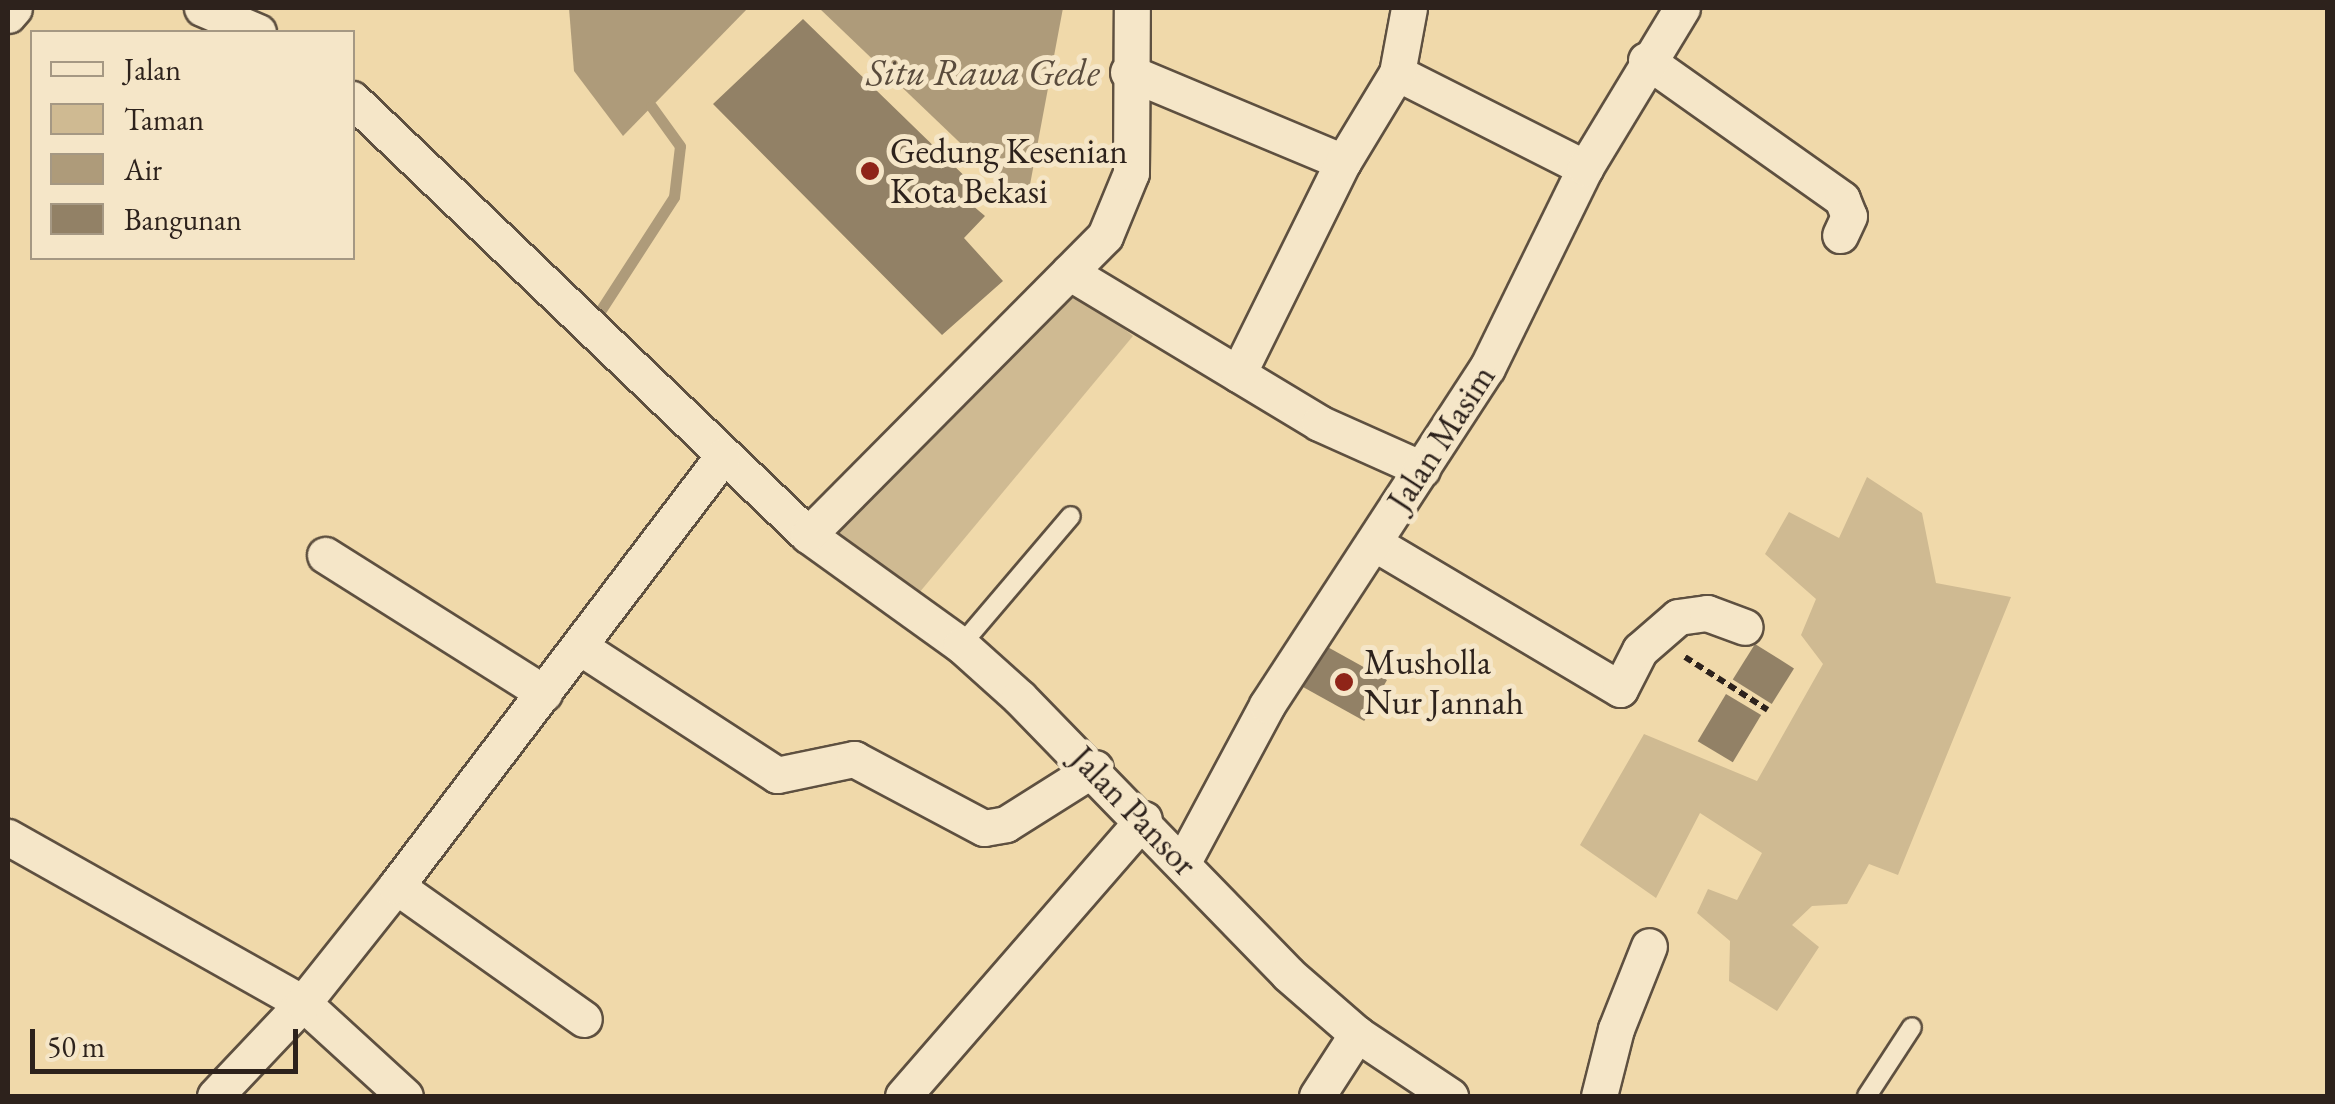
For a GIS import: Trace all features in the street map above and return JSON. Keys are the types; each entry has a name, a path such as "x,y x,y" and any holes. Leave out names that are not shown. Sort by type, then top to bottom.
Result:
{"street":[{"path":"8,15 14,8"},
{"path":"202,8 253,30"},
{"path":"808,535 1105,236 1131,173 1128,72 1132,8"},
{"path":"1238,374 1343,162 1397,73 1410,8"},
{"name":"Jalan Masim","path":"1184,860 1268,705 1488,368 1586,168 1646,60 1682,8"},
{"path":"1646,60 1842,199 1849,216 1840,234"},
{"path":"1128,72 1343,162"},
{"path":"1397,73 1586,168"},
{"name":"Jalan Pansor","path":"355,102 808,535 964,641 1095,768 1288,974 1357,1034 1450,1096"},
{"path":"1069,272 1319,423 1422,469"},
{"path":"215,1096 303,1003 396,886 723,456"},
{"path":"1374,543 1620,689 1640,650 1693,611 1744,627"},
{"path":"325,555 544,693"},
{"path":"580,647 777,775 801,776 854,759 984,828 1006,824 1095,768"},
{"path":"903,1096 1144,819"},
{"path":"8,837 303,1003 405,1096"},
{"path":"396,886 584,1020"},
{"path":"1599,1096 1616,1029 1649,946"},
{"path":"1317,1096 1357,1034"}],"lane":[{"path":"964,641 1071,516"},
{"path":"1868,1096 1912,1026"}],"path":[{"path":"1655,637 1768,710"}],"green space":[{"path":"1074,289 1133,336 914,599 822,534"},
{"path":"1867,477 1922,513 1936,583 2011,597 1898,875 1869,864 1847,904 1812,906 1792,925 1819,947 1777,1011 1729,981 1730,941 1697,913 1708,889 1737,900 1762,853 1700,813 1656,898 1580,845 1644,734 1757,781 1823,664 1801,635 1816,599 1765,554 1789,512 1839,538"}],"water":[{"path":"569,8 748,8 623,136 574,71"},
{"name":"Situ Rawa Gede","path":"819,8 1063,8 1026,206"}],"building":[{"name":"Gedung Kesenian Kota Bekasi","path":"803,19 982,193 972,205 985,216 964,238 1003,281 942,335 713,104"},
{"path":"1755,644 1794,668 1772,704 1733,680"},
{"name":"Musholla Nur Jannah","path":"1324,645 1387,680 1364,721 1301,686"},
{"path":"1726,694 1761,715 1733,762 1698,741"}],"waterway":[{"path":"595,319 674,197 680,146 651,106"}],"place":[{"name":"Gedung Kesenian Kota Bekasi","path":"870,171"},
{"name":"Musholla Nur Jannah","path":"1344,682"}]}
